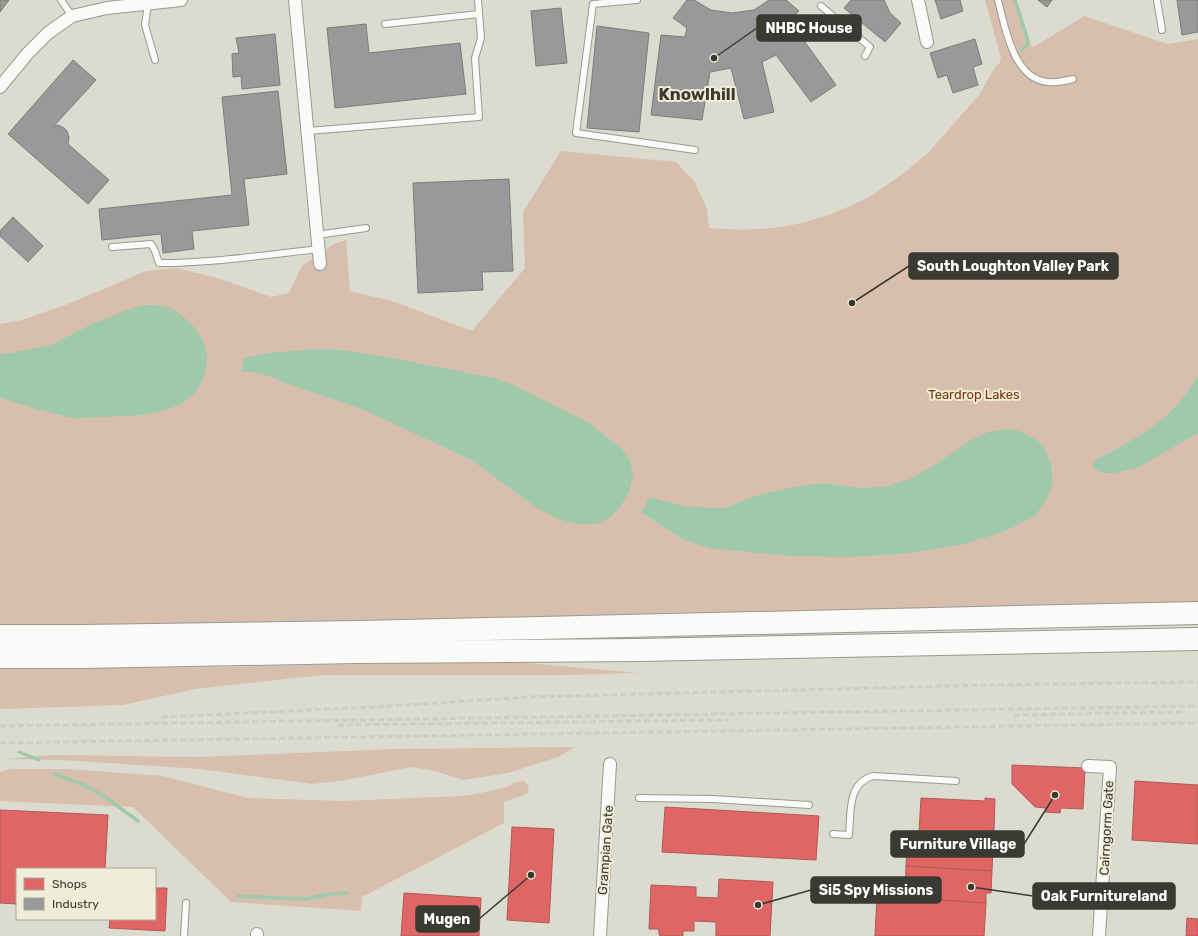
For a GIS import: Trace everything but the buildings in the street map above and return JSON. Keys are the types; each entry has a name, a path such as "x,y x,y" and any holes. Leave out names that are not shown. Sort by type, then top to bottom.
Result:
{"highway":[{"path":"0,636 360,632 1198,613"},
{"path":"0,657 647,650 1198,639"}],"street":[{"path":"0,87 48,33 72,16 107,8 148,2 181,0"},
{"path":"295,0 320,264"},
{"path":"918,0 927,42"},
{"path":"0,67 10,74"},
{"name":"Grampian Gate","path":"600,936 610,764"},
{"name":"Cairngorm Gate","path":"1088,766 1110,766 1099,936"}],"lane":[{"path":"61,0 72,16"},
{"path":"308,130 479,117 475,58 481,38 478,0"},
{"path":"637,0 593,4 576,133 695,150"},
{"path":"998,0 1009,43 1019,64 1039,80 1056,82 1073,79"},
{"path":"1157,0 1162,30"},
{"path":"148,2 145,25 155,60"},
{"path":"821,6 870,47 865,56"},
{"path":"385,24 479,14"},
{"path":"317,235 366,228"},
{"path":"112,247 151,244 159,263 188,263 245,258 318,249"},
{"path":"833,834 849,835 852,796 858,786 866,778 873,776 956,781"},
{"path":"639,798 713,799 809,805"},
{"path":"184,936 186,903"}],"green space":[{"name":"Teardrop Lakes","path":"985,0 1015,0 1032,48 1084,16 1168,44 1198,39 1198,613 0,636 0,324 22,320 68,304 146,271 176,268 218,278 271,297 289,293 302,266 334,244 346,240 350,291 392,301 472,331 525,268 523,212 561,151 676,162 694,181 707,209 709,228 741,230 774,228 803,223 834,213 868,198 900,176 928,153 979,95 996,66 999,64 1001,58"},
{"path":"505,661 638,673 563,675 323,675 195,689 123,705 0,709 0,669 222,667"},
{"path":"575,747 558,757 508,773 463,780 435,771 411,767 346,780 312,784 200,769 63,760 6,759 50,755 197,757 396,749"},
{"path":"11,769 67,769 163,776 248,798 343,801 462,796 508,786 521,781 528,786 529,789 527,794 504,802 504,823 362,897 361,911 231,902 133,807 0,801 0,772"}],"shaded area":[{"path":"144,305 156,305 171,308 192,325 202,339 207,355 205,374 197,390 186,400 169,409 149,414 73,418 0,398 0,354 51,345 94,323"},
{"path":"315,349 340,350 392,358 494,378 515,386 589,423 622,449 630,461 633,475 628,494 620,507 609,518 596,524 575,524 556,518 537,508 473,461 431,441 364,410 285,383 272,377 241,371 244,358 268,353"},
{"path":"1198,376 1198,433 1139,467 1115,473 1103,473 1093,468 1095,460 1129,442 1161,420 1180,402"},
{"name":"Teardrop Lakes","path":"1006,429 1019,431 1034,438 1044,447 1051,464 1053,482 1048,497 1035,516 1005,531 961,545 901,554 847,557 794,556 709,548 682,539 641,512 650,497 687,507 725,508 755,496 794,487 824,483 857,488 884,487 910,479 935,465 971,440 988,432"}],"waterway":[{"path":"1015,0 1028,41 1027,45 1022,50"},
{"path":"19,752 39,760"},
{"path":"55,774 86,786 105,797 138,821"},
{"path":"238,896 307,899 328,894 346,893"}],"railway":[{"path":"162,717 375,707 528,697 987,685 1198,682"},
{"path":"0,726 1198,706"},
{"path":"1014,715 1184,712"},
{"path":"338,725 728,720"},
{"path":"0,743 1198,723"}],"place":[{"name":"NHBC House","path":"714,58"},
{"name":"South Loughton Valley Park","path":"852,303"},
{"name":"Furniture Village","path":"1055,795"},
{"name":"Mugen","path":"531,875"},
{"name":"Oak Furnitureland","path":"971,887"},
{"name":"Si5 Spy Missions","path":"758,905"}],"district":[{"name":"Knowlhill","path":"697,94"}]}
